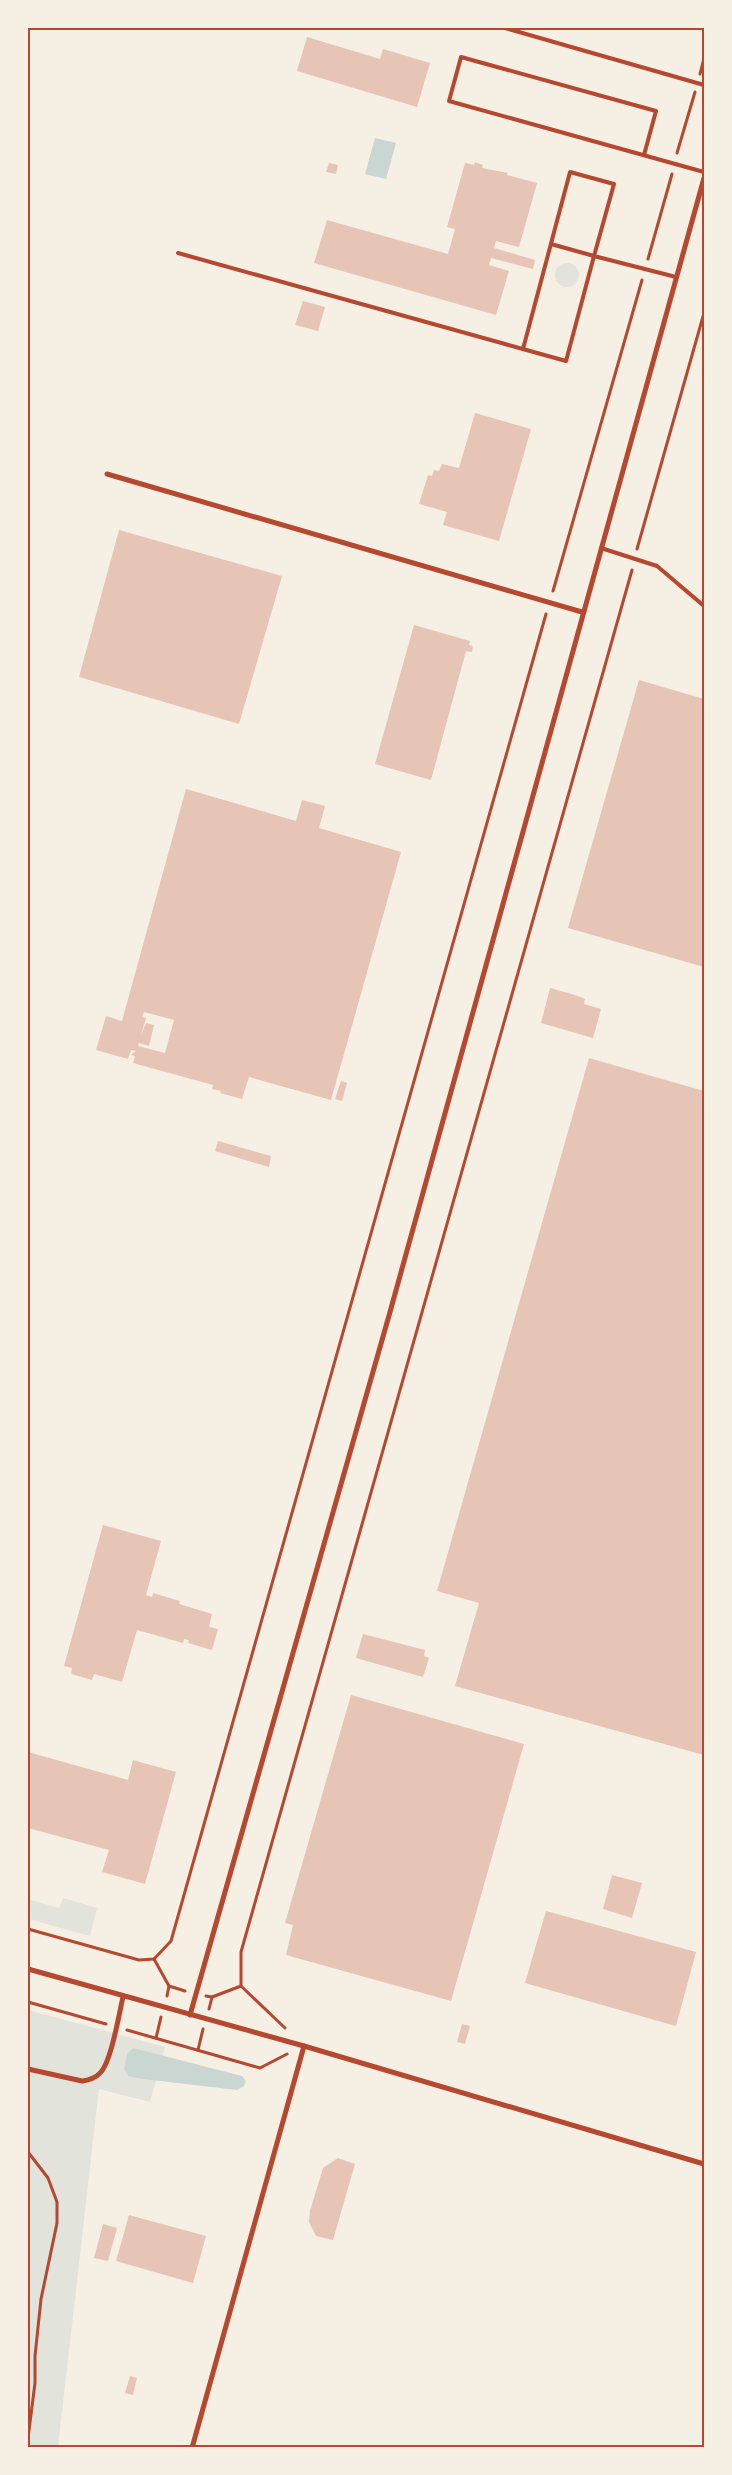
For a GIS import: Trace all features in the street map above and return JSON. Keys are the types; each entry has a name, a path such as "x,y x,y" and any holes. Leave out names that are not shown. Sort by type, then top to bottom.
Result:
{"street":[{"path":"190,2015 390,1312 582,612 704,178"},
{"path":"107,474 582,612"},
{"path":"28,1970 304,2046 704,2164"},
{"path":"28,2069 82,2081 91,2080 100,2073 106,2062 123,1997"},
{"path":"192,2448 304,2046"}],"lane":[{"path":"505,28 704,85"},
{"path":"644,155 656,111 462,57 449,101 704,172"},
{"path":"178,254 522,350 566,361 614,184 570,172 522,350"},
{"path":"550,244 676,277"},
{"path":"601,548 657,566 704,606"}],"path":[{"path":"28,1929 139,1960 154,1959 171,1941 646,269 704,58"},
{"path":"28,2002 260,2068 304,2046 241,1986 241,1952 704,313"},
{"path":"154,1959 169,1986"},
{"path":"212,1998 241,1986"},
{"path":"28,2152 48,2178 57,2202 57,2222 41,2299 35,2356 35,2383 28,2438"}],"shaded area":[{"path":"375,138 396,143 386,179 365,174"},
{"path":"567,263 576,266 579,275 576,284 567,287 558,284 555,275 558,266"},
{"path":"63,1898 97,1908 90,1936 28,1919 28,1899 59,1908"},
{"path":"28,2010 165,2047 150,2102 99,2089 58,2447 28,2447"},
{"path":"133,2048 242,2076 246,2081 244,2086 237,2090 128,2076 124,2069 127,2054"}],"building":[{"path":"307,37 380,59 383,49 430,63 417,107 297,71"},
{"path":"475,162 483,165 482,168 508,173 507,175 537,183 519,247 496,241 494,248 535,260 533,269 491,258 489,265 509,271 496,315 314,263 327,220 448,254 455,229 447,227 465,163 474,165"},
{"path":"329,163 338,165 336,174 326,172"},
{"path":"303,301 325,307 318,331 295,325"},
{"path":"475,413 531,429 499,541 443,525 447,512 419,504 428,475 432,476 434,470 439,471 442,464 459,468"},
{"path":"119,530 282,576 239,724 79,677"},
{"path":"414,625 470,641 469,645 473,646 472,652 466,651 431,780 375,764"},
{"path":"639,680 704,699 704,967 568,928"},
{"path":"186,789 296,821 302,800 325,806 319,828 401,852 331,1100 249,1077 242,1099 220,1093 221,1091 212,1089 213,1085 133,1063 135,1056 131,1055 136,1051 131,1050 128,1059 96,1050 106,1016 122,1021","holes":["144,1012 174,1020 165,1053 138,1046 139,1043 149,1046 154,1025 146,1023 141,1035 146,1018 142,1017"]},
{"path":"550,988 585,999 584,1004 601,1009 593,1038 541,1023"},
{"path":"589,1058 704,1091 704,1755 455,1686 479,1603 437,1591"},
{"path":"341,1081 347,1083 342,1101 335,1099"},
{"path":"218,1141 271,1156 269,1167 215,1151"},
{"path":"103,1525 161,1541 146,1595 152,1597 153,1593 180,1601 179,1604 212,1614 209,1627 218,1629 212,1650 188,1643 189,1640 184,1639 183,1643 137,1630 122,1682 94,1674 92,1680 71,1674 72,1668 64,1666"},
{"path":"363,1634 425,1650 424,1656 429,1658 423,1677 356,1658"},
{"path":"351,1695 524,1744 451,2001 286,1955 293,1925 285,1923"},
{"path":"28,1752 128,1780 133,1760 176,1772 145,1884 102,1872 109,1850 28,1828"},
{"path":"612,1875 642,1883 632,1918 603,1909"},
{"path":"546,1911 696,1952 676,2026 525,1983"},
{"path":"462,2024 470,2026 465,2044 457,2042"},
{"path":"338,2158 355,2164 333,2240 316,2236 309,2222 310,2211 323,2168"},
{"path":"129,2215 206,2236 193,2283 116,2261"},
{"path":"103,2224 117,2228 108,2261 94,2258"},
{"path":"130,2376 137,2378 133,2395 125,2393"}]}
